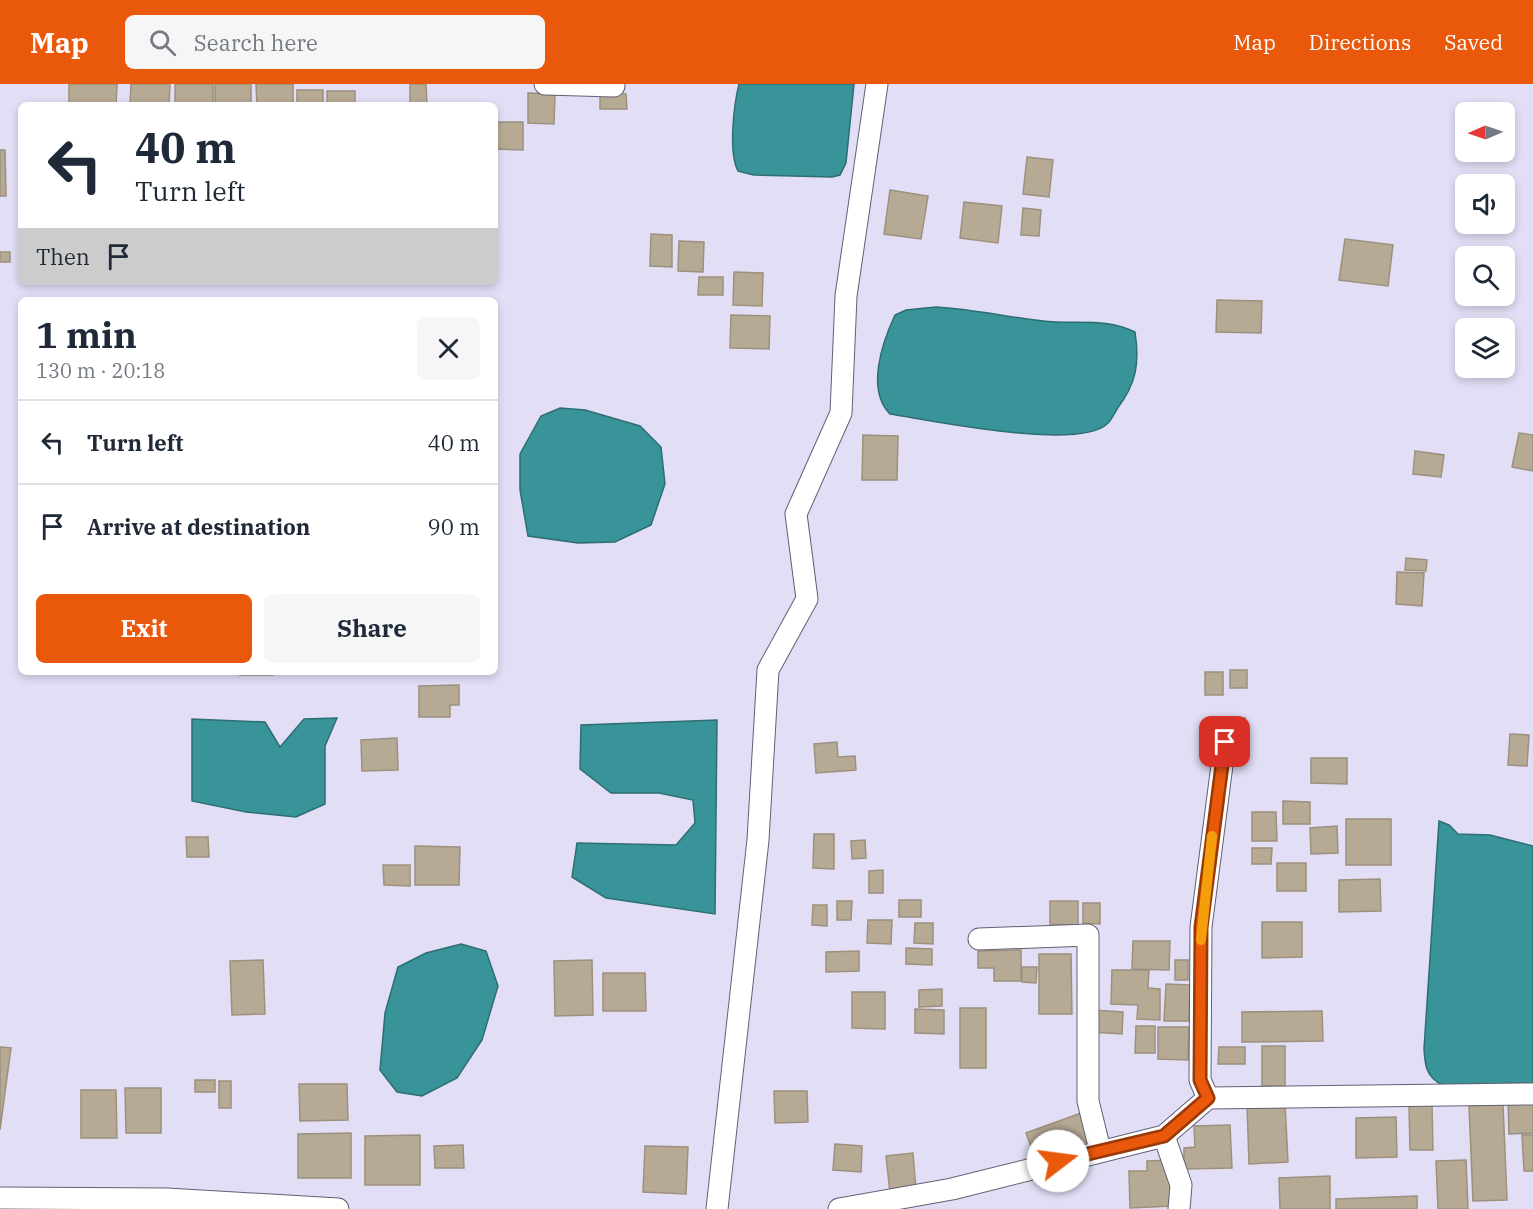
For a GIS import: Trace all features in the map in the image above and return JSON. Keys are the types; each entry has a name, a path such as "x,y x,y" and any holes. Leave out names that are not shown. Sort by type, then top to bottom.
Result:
{"street":[{"path":"545,84 614,86"},
{"path":"717,1209 758,840 768,670 807,599 796,514 842,412 846,296 877,84"},
{"path":"1208,1098 1200,1080 1201,927 1225,742"},
{"path":"978,939 1088,935 1088,1101 1100,1150"},
{"path":"839,1209 952,1189 1100,1150 1164,1136 1208,1098 1533,1094"},
{"path":"1164,1136 1181,1185 1179,1209"},
{"path":"0,1198 167,1199 338,1209"}],"shaded area":[{"path":"739,84 854,84 846,163 840,175 832,177 754,175 738,171 733,153 733,141 735,104"},
{"path":"936,307 1043,321 1101,323 1124,327 1135,332 1137,354 1137,364 1129,391 1107,424 1091,432 1066,435 969,427 890,414 883,404 878,380 881,352 890,326 895,315 906,310"},
{"path":"560,408 585,410 640,426 661,447 665,484 651,525 615,542 578,543 528,536 520,490 520,454 541,416"},
{"path":"337,718 325,746 325,804 296,817 246,812 192,801 192,719 265,722 280,747 304,719"},
{"path":"717,720 715,914 606,898 572,877 577,843 676,845 695,823 693,800 659,793 611,793 580,769 581,725"},
{"path":"1439,821 1449,825 1458,834 1490,835 1533,846 1533,1083 1442,1085 1427,1070 1424,1049"},
{"path":"461,944 486,951 498,986 482,1040 457,1078 422,1096 397,1092 380,1070 385,1013 398,967 426,953"}],"building":[{"path":"69,84 117,84 116,102 69,102"},
{"path":"131,84 170,84 169,102 130,102"},
{"path":"175,84 213,84 213,102 175,102"},
{"path":"215,84 251,84 251,102 215,102"},
{"path":"256,84 293,84 293,102 257,102"},
{"path":"410,84 426,84 427,102 410,102"},
{"path":"297,90 323,90 323,102 297,102"},
{"path":"327,91 355,91 355,102 327,102"},
{"path":"528,93 555,94 554,124 528,123"},
{"path":"600,93 626,94 627,109 600,109"},
{"path":"498,122 523,122 523,150 498,149"},
{"path":"0,150 5,150 6,196 0,196"},
{"path":"1027,157 1053,160 1049,197 1023,194"},
{"path":"890,190 928,196 921,239 884,234"},
{"path":"964,202 1002,206 998,243 960,238"},
{"path":"1023,208 1041,210 1039,236 1021,235"},
{"path":"651,234 672,235 672,267 650,266"},
{"path":"1345,239 1393,245 1388,286 1339,280"},
{"path":"679,241 704,242 703,272 678,271"},
{"path":"0,252 10,252 10,262 0,262"},
{"path":"734,272 763,273 762,306 733,305"},
{"path":"699,277 723,277 723,295 698,295"},
{"path":"1217,300 1262,301 1261,333 1216,332"},
{"path":"731,315 770,316 769,349 730,348"},
{"path":"1519,433 1533,435 1533,471 1512,467"},
{"path":"863,435 898,436 897,480 862,480"},
{"path":"1415,451 1444,455 1441,477 1413,474"},
{"path":"1406,558 1427,560 1426,571 1405,570"},
{"path":"1397,572 1424,573 1422,606 1396,604"},
{"path":"1230,670 1247,670 1247,688 1230,688"},
{"path":"1205,672 1223,672 1223,695 1205,695"},
{"path":"459,685 459,705 450,705 450,717 419,717 419,686"},
{"path":"1223,718 1245,718 1245,734 1223,734"},
{"path":"1510,734 1529,735 1527,766 1508,765"},
{"path":"397,738 398,770 362,771 361,740"},
{"path":"837,742 838,757 855,756 856,770 816,773 814,744"},
{"path":"1311,758 1347,758 1347,784 1311,783"},
{"path":"1283,801 1310,802 1310,824 1283,824"},
{"path":"1252,812 1276,812 1277,841 1252,841"},
{"path":"1346,819 1391,819 1391,865 1346,865"},
{"path":"1337,826 1338,853 1311,854 1310,828"},
{"path":"814,834 834,834 834,869 813,868"},
{"path":"186,837 208,837 209,857 187,857"},
{"path":"865,840 866,858 852,859 851,841"},
{"path":"415,846 460,847 459,885 415,885"},
{"path":"1252,848 1272,848 1271,864 1252,864"},
{"path":"1277,863 1306,863 1306,891 1277,891"},
{"path":"383,865 410,865 410,886 384,885"},
{"path":"883,870 883,893 869,893 869,871"},
{"path":"1380,879 1381,911 1339,912 1339,880"},
{"path":"899,900 921,900 921,917 899,917"},
{"path":"837,901 852,901 851,920 837,920"},
{"path":"1050,901 1078,901 1078,925 1050,924"},
{"path":"1083,903 1100,903 1100,924 1083,923"},
{"path":"813,905 827,905 827,926 812,925"},
{"path":"868,920 892,920 891,944 867,943"},
{"path":"1262,922 1302,922 1302,957 1262,958"},
{"path":"915,923 933,923 933,944 914,943"},
{"path":"1133,941 1170,941 1169,970 1132,969"},
{"path":"906,948 932,949 932,965 906,964"},
{"path":"1021,950 1021,981 994,981 994,968 978,968 978,951"},
{"path":"859,951 859,971 826,972 826,952"},
{"path":"1039,954 1071,954 1072,1014 1039,1014"},
{"path":"263,960 265,1014 232,1015 230,961"},
{"path":"592,960 593,1015 555,1016 554,961"},
{"path":"1175,960 1188,960 1188,980 1175,980"},
{"path":"1022,967 1037,967 1036,983 1022,982"},
{"path":"1112,970 1149,970 1148,988 1160,989 1160,1020 1137,1019 1138,1005 1111,1004"},
{"path":"603,973 645,973 646,1011 603,1011"},
{"path":"1166,984 1190,985 1189,1021 1164,1021"},
{"path":"942,989 942,1006 919,1007 919,990"},
{"path":"852,992 885,992 885,1029 852,1028"},
{"path":"960,1008 986,1008 986,1068 960,1068"},
{"path":"915,1009 944,1010 944,1034 915,1033"},
{"path":"1092,1010 1123,1012 1122,1034 1091,1032"},
{"path":"1322,1011 1323,1041 1242,1042 1242,1012"},
{"path":"1136,1026 1155,1026 1155,1053 1135,1053"},
{"path":"1158,1027 1189,1027 1188,1060 1158,1059"},
{"path":"1262,1046 1285,1046 1285,1086 1262,1086"},
{"path":"0,1047 11,1048 0,1130"},
{"path":"1219,1047 1245,1047 1245,1064 1218,1064"},
{"path":"195,1080 215,1080 215,1092 195,1092"},
{"path":"219,1081 231,1081 231,1108 219,1108"},
{"path":"299,1084 347,1084 348,1120 300,1121"},
{"path":"125,1088 161,1088 161,1133 126,1133"},
{"path":"81,1090 116,1090 117,1138 81,1138"},
{"path":"774,1091 807,1091 808,1122 775,1123"},
{"path":"1508,1100 1533,1100 1533,1133 1509,1134"},
{"path":"1285,1103 1288,1162 1249,1164 1247,1105"},
{"path":"1432,1104 1433,1150 1410,1150 1409,1105"},
{"path":"1503,1104 1507,1200 1473,1201 1469,1106"},
{"path":"1081,1113 1090,1143 1036,1160 1026,1133"},
{"path":"1396,1117 1397,1157 1356,1158 1356,1118"},
{"path":"1230,1125 1232,1168 1184,1169 1184,1148 1195,1147 1194,1126"},
{"path":"351,1133 351,1178 298,1178 298,1134"},
{"path":"420,1135 420,1185 365,1185 365,1136"},
{"path":"1522,1135 1533,1135 1533,1171 1524,1171"},
{"path":"835,1144 862,1146 861,1172 833,1170"},
{"path":"463,1145 464,1168 435,1168 434,1146"},
{"path":"645,1146 688,1147 686,1194 643,1192"},
{"path":"913,1153 916,1190 890,1193 886,1156"},
{"path":"1171,1160 1172,1206 1130,1208 1129,1171 1147,1171 1147,1161"},
{"path":"1466,1160 1468,1209 1438,1209 1436,1161"},
{"path":"1330,1176 1330,1209 1280,1209 1279,1178"},
{"path":"1417,1196 1417,1209 1336,1209 1336,1199"}],"slow traffic":[{"path":"1201,940 1212,836"}],"route":[{"path":"1058,1161 1164,1136 1208,1098 1200,1080 1201,927 1225,742"}]}
